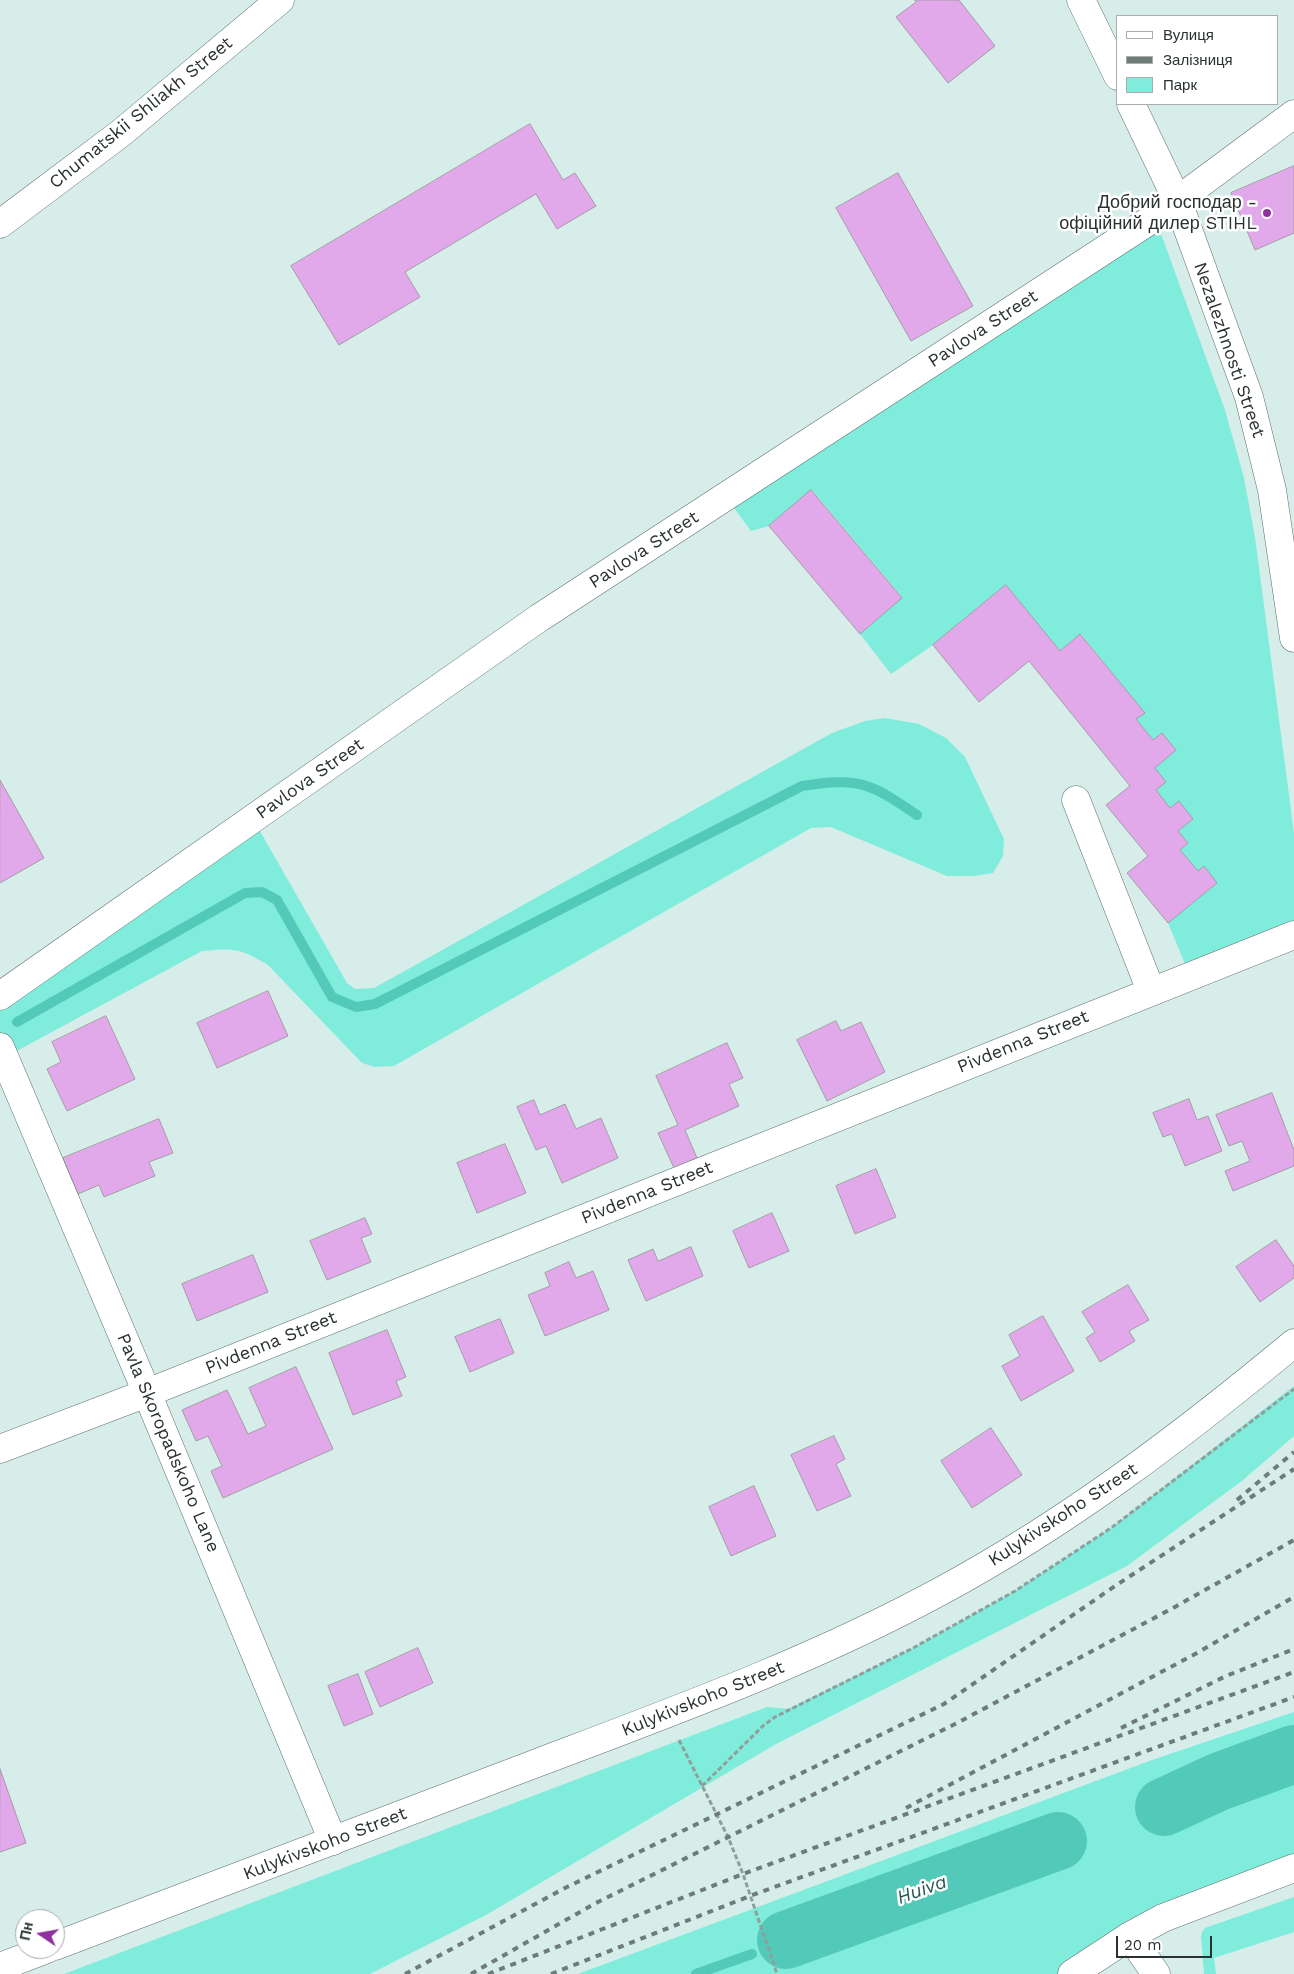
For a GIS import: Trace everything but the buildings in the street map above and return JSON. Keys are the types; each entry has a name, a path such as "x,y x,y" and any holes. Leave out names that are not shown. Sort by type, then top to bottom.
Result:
{"street":[{"name":"Chumatskii Shliakh Street","path":"0,224 121,133 280,0"},
{"path":"1081,0 1116,72"},
{"name":"Nezalezhnosti Street","path":"1131,105 1178,202 1249,397 1272,490 1294,638"},
{"name":"Pavlova Street","path":"0,996 539,618 1178,202 1294,114"},
{"path":"1076,800 1151,991"},
{"name":"Pivdenna Street","path":"0,1449 147,1393 1294,935"},
{"name":"Pavla Skoropadskoho Lane","path":"0,1048 147,1393 332,1841"},
{"name":"Kulykivskoho Street","path":"65,1942 740,1685 842,1642 945,1589 1030,1539 1126,1476 1294,1343"},
{"path":"1072,1974 1130,1936 1171,1914 1294,1868"},
{"path":"1130,1936 1156,1974"},
{"path":"0,1967 21,1959"}],"path":[{"path":"677,1735 728,1837 743,1874 777,1974"}],"green space":[{"path":"1155,217 1225,410 1244,478 1255,537 1294,833 1294,935 1190,976 1168,923 1217,883 1204,866 1198,871 1180,850 1188,843 1178,831 1193,819 1179,801 1170,808 1156,790 1166,782 1155,768 1176,750 1162,733 1153,740 1136,719 1144,712 1081,634 1060,651 1006,585 933,645 891,674 860,634 902,597 812,490 769,526 751,531 726,497"},
{"path":"885,718 919,724 946,738 965,757 1004,839 1003,856 993,873 974,876 947,876 831,827 811,828 394,1066 375,1067 362,1063 268,965 236,950 202,951 0,1060 0,996 253,819 347,983 355,989 374,988 832,733 865,721"},
{"path":"1294,1386 1294,1436 1243,1480 1127,1566 776,1744 486,1915 370,1974 64,1974 767,1707 788,1709 913,1648 1015,1591 1111,1528"},
{"path":"1294,1712 1294,1868 1072,1974 578,1974 1152,1760"},
{"path":"1294,1897 1294,1932 1214,1958 1216,1974 1204,1974 1201,1936 1205,1928"}],"waterway":[{"path":"17,1022 245,893 262,892 277,900 332,997 356,1007 375,1004 802,786 838,782 864,785 875,789 917,815"},
{"name":"Huiva","path":"1164,1807 1218,1782 1294,1754"},
{"name":"Huiva","path":"786,1940 1058,1841"},
{"name":"Huiva","path":"696,1974 752,1954"}],"railway":[{"path":"1237,1500 1294,1452"},
{"path":"405,1974 565,1888 944,1704 1115,1586 1294,1469"},
{"path":"471,1974 594,1904 957,1723 1173,1608 1294,1540"},
{"path":"906,1808 1197,1653 1294,1597"},
{"path":"1121,1728 1226,1676 1294,1649"},
{"path":"488,1974 743,1874 1294,1672"},
{"path":"551,1974 750,1896 1294,1697"}],"place":[{"name":"Добрий господар - офіційний дилер STIHL","path":"1267,213"}]}
